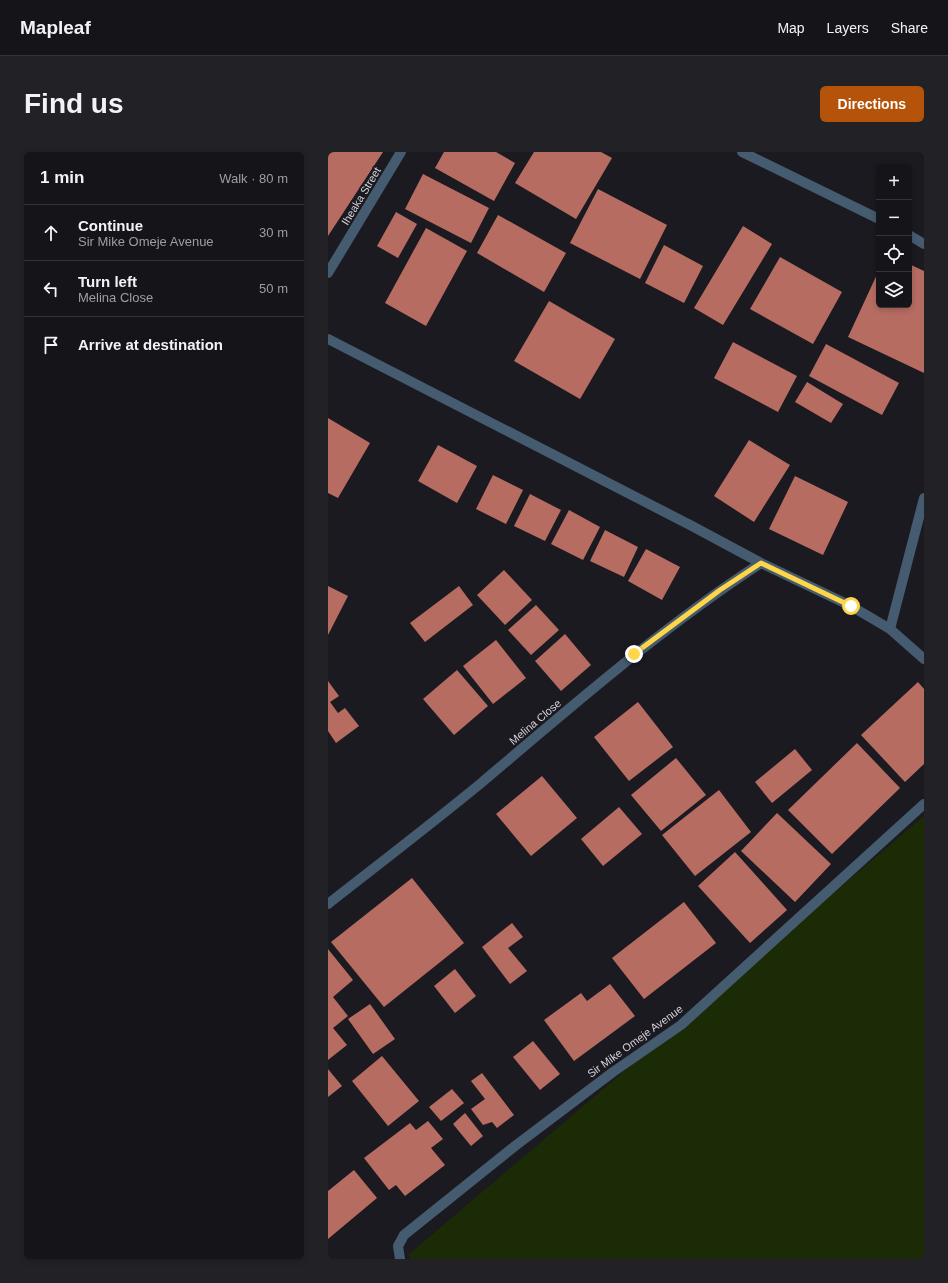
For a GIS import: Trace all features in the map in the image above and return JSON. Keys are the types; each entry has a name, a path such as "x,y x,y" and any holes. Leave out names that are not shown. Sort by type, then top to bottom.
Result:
{"street":[{"name":"Iheaka Street","path":"328,273 401,152"},
{"path":"742,152 876,218"},
{"path":"911,236 924,244"},
{"path":"328,339 761,563 851,606 890,629 924,659"},
{"path":"890,629 924,498"},
{"name":"Melina Close","path":"328,904 478,785 634,654 720,590 761,563"},
{"name":"Sir Mike Omeje Avenue","path":"400,1259 398,1246 404,1235 515,1146 613,1072 681,1025 924,804"}],"green space":[{"path":"924,816 924,1259 412,1259 408,1255"}],"building":[{"path":"328,152 383,152 328,236"},
{"path":"444,152 496,152 515,163 494,201 435,168"},
{"path":"534,152 601,152 612,158 576,219 515,183"},
{"path":"423,174 489,208 471,243 405,209"},
{"path":"598,189 667,225 640,279 570,243"},
{"path":"396,212 417,224 398,258 377,246"},
{"path":"498,215 566,253 544,292 477,253"},
{"path":"743,226 772,244 723,325 694,308"},
{"path":"426,228 467,251 426,326 385,303"},
{"path":"664,245 703,266 684,303 645,283"},
{"path":"780,257 842,292 813,344 750,309"},
{"path":"912,265 924,271 924,373 848,337 876,276 876,308 912,308"},
{"path":"549,301 615,339 580,399 514,361"},
{"path":"733,342 797,376 778,412 714,378"},
{"path":"826,344 899,383 882,415 809,376"},
{"path":"807,382 843,404 831,423 795,402"},
{"path":"328,418 370,443 338,498 328,493"},
{"path":"749,440 790,465 754,522 714,496"},
{"path":"438,445 477,466 457,503 418,481"},
{"path":"493,475 523,490 506,524 476,509"},
{"path":"795,476 848,502 823,555 769,529"},
{"path":"530,494 561,510 545,541 514,526"},
{"path":"569,510 600,527 583,560 551,544"},
{"path":"605,530 638,547 624,577 590,561"},
{"path":"646,549 680,567 662,600 628,581"},
{"path":"504,570 532,600 505,625 477,595"},
{"path":"328,586 348,596 328,635"},
{"path":"459,586 473,605 425,642 410,623"},
{"path":"536,605 559,630 531,655 508,630"},
{"path":"565,634 591,665 561,691 535,661"},
{"path":"496,640 526,678 493,704 463,666"},
{"path":"457,670 488,706 454,735 423,699"},
{"path":"328,681 339,696 330,702 338,713 345,708 359,726 336,743 328,731"},
{"path":"918,682 924,689 924,764 905,782 861,735"},
{"path":"638,702 673,747 629,781 594,737"},
{"path":"857,743 900,788 832,854 788,810"},
{"path":"795,749 812,770 772,803 755,782"},
{"path":"676,758 706,795 661,831 631,795"},
{"path":"542,776 577,818 531,856 496,814"},
{"path":"719,790 751,832 695,876 662,835"},
{"path":"619,807 642,834 603,866 581,839"},
{"path":"777,813 831,864 795,902 741,851"},
{"path":"735,852 787,910 750,943 698,886"},
{"path":"412,878 464,943 384,1007 331,942"},
{"path":"684,902 716,943 644,999 612,958"},
{"path":"512,923 523,937 508,948 527,971 510,984 482,947"},
{"path":"328,949 353,980 333,997 348,1016 333,1028 347,1045 328,1060"},
{"path":"455,969 476,996 455,1013 434,986"},
{"path":"610,984 635,1016 574,1061 544,1020 581,993 587,1001"},
{"path":"370,1004 395,1039 373,1054 348,1019"},
{"path":"533,1041 560,1074 540,1090 513,1057"},
{"path":"382,1056 419,1101 388,1126 352,1081"},
{"path":"328,1069 342,1086 328,1097"},
{"path":"482,1073 514,1115 497,1128 492,1122 483,1125 471,1109 485,1099 471,1081"},
{"path":"452,1089 464,1103 441,1121 429,1107"},
{"path":"465,1113 483,1136 471,1146 453,1124"},
{"path":"428,1121 443,1139 431,1148 445,1165 405,1196 396,1185 389,1190 364,1158 410,1123 416,1130"},
{"path":"354,1170 377,1198 328,1239 328,1191"}],"route":[{"path":"634,654 720,590 761,563 851,606"}]}
